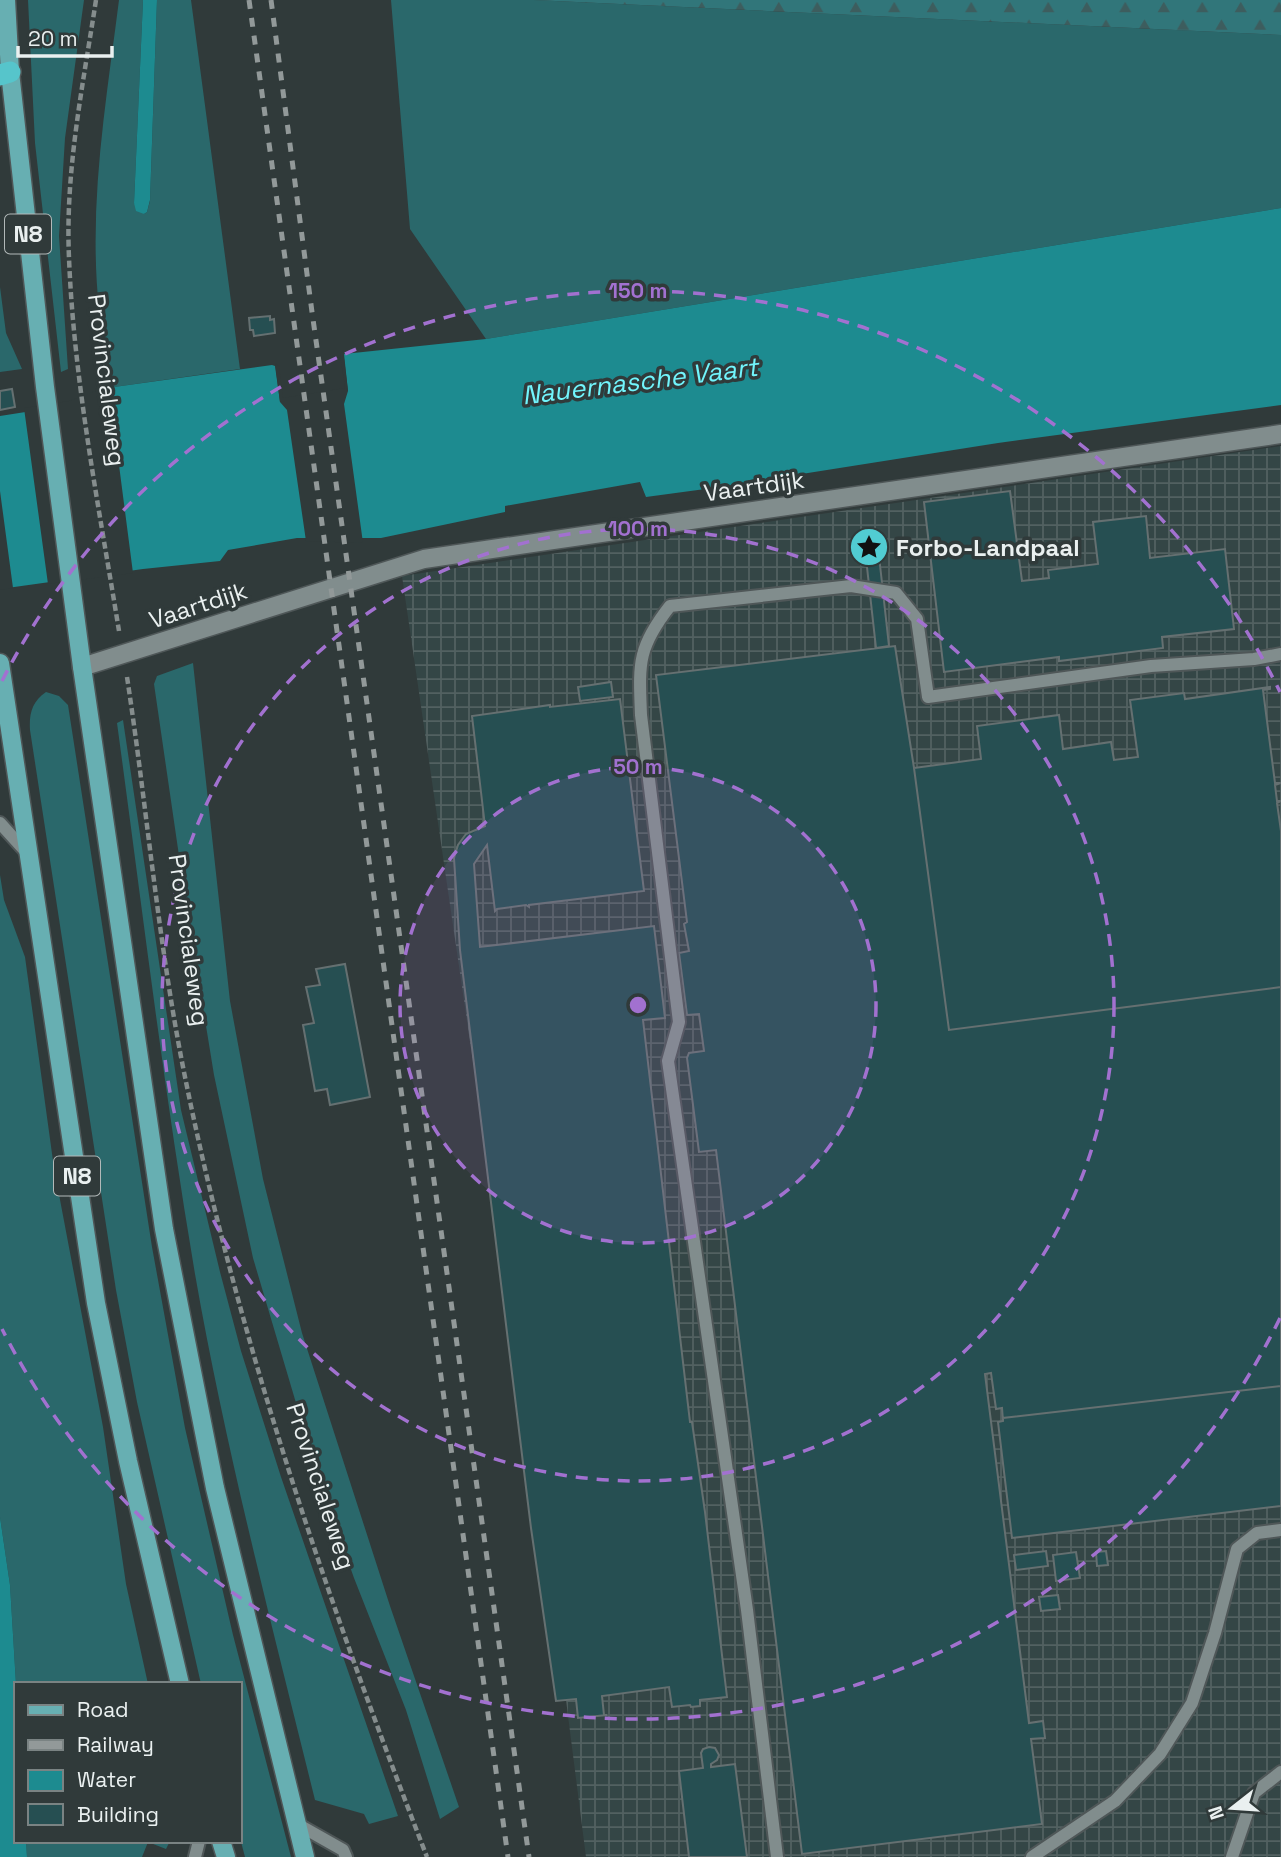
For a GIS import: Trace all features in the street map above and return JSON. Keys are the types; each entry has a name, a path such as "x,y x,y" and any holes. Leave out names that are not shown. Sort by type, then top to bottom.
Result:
{"main road":[{"path":"3,72 6,0"},
{"name":"N8","path":"3,72 82,667 173,1282 215,1488 305,1857"},
{"name":"N8","path":"0,663 96,1303 130,1474 180,1682"}],"street":[{"name":"Vaartdijk","path":"82,667 424,559 1281,434"}],"lane":[{"path":"1281,434 1281,443"},
{"path":"777,1857 747,1610 668,1061 679,1022 641,715 639,667 651,630 670,606 851,586 896,593 917,619 928,697 1151,666 1254,659 1281,654"},
{"path":"0,823 29,855"},
{"path":"1032,1857 1115,1801 1160,1754 1192,1703 1215,1633 1237,1549 1257,1532 1281,1530"},
{"path":"1232,1857 1254,1793 1281,1772"},
{"path":"297,1824 343,1850 345,1857"}],"path":[{"name":"Provincialeweg","path":"96,0 72,149 69,256 81,392 184,1070 221,1239 261,1380 320,1565 427,1857"}],"shaded area":[{"path":"28,0 84,0 65,138 59,236 68,369 61,372 35,143"},
{"path":"119,0 143,0 134,203 144,214 150,201 157,0 191,0 240,369 114,387 104,348 99,309 96,231 100,154"},
{"path":"391,0 534,0 1281,35 1281,208 486,339 410,229"},
{"path":"0,287 6,333 22,369 0,372"},
{"path":"1281,446 1281,1857 586,1857 565,1692 402,576"},
{"path":"193,663 230,1001 263,1179 302,1333 390,1606 459,1807 440,1819 406,1710 354,1578 315,1467 253,1258 214,1075 154,684 157,676"},
{"path":"46,692 59,696 68,705 152,1247 185,1428 233,1635 291,1857 245,1857 241,1843 242,1682 201,1682 137,1402 116,1290 30,730 32,708"},
{"path":"123,720 181,1110 220,1272 241,1351 281,1477 398,1816 369,1824 364,1814 315,1800 235,1472 207,1340 173,1137 117,723"},
{"path":"0,875 4,900 25,957 54,1168 103,1427 126,1584 148,1682 16,1682 10,1585 0,1517"},
{"path":"26,1843 148,1843 142,1857 27,1857"},
{"path":"151,1843 169,1843 166,1849"}],"green space":[{"path":"534,0 1281,0 1281,35"}],"water":[{"path":"143,0 157,0 150,200 144,214 136,211 134,203"},
{"name":"Nauernasche Vaart","path":"1281,208 1281,405 998,443 646,497 640,482 505,506 505,512 381,538 297,538 228,550 220,561 0,589 0,416 70,405 114,387 272,365 275,366 280,402 348,391 344,354 486,339"},
{"path":"0,1517 10,1585 16,1682 14,1843 26,1843 27,1857 0,1857"}],"pier":[{"path":"343,350 348,391 344,404 363,543 306,541 287,410 280,402 275,363 279,366 283,398 345,388 340,354"},
{"path":"109,388 133,573 48,584 24,408 69,401"},
{"path":"0,491 13,588 0,590"}],"building":[{"path":"270,316 270,320 274,319 275,333 254,336 253,330 250,330 249,318"},
{"path":"12,389 15,407 0,410 0,391"},
{"path":"1010,491 1022,581 1049,578 1048,570 1098,564 1093,522 1146,516 1150,558 1225,549 1234,629 1162,637 1163,648 1059,661 1059,657 944,672 924,502"},
{"path":"870,535 881,542 882,547 875,558 870,559 859,552 858,547 865,536"},
{"path":"879,556 889,646 876,648 866,558"},
{"path":"895,646 914,768 981,759 977,726 1059,715 1063,749 1111,742 1114,760 1138,757 1130,700 1184,693 1185,699 1270,687 1263,690 1275,783 1281,783 1275,785 1277,801 1281,801 1277,803 1281,831 1281,1506 1012,1538 998,1422 1003,1421 1002,1408 996,1409 991,1373 985,1374 1029,1723 1043,1721 1045,1738 1031,1739 1042,1824 802,1854 716,1150 699,1152 687,1058 689,1053 704,1051 699,1014 687,1015 679,953 689,951 684,924 687,922 656,675"},
{"path":"611,682 613,697 580,701 578,687"},
{"path":"1270,687 1263,690 1275,783 1281,783 1275,785 1277,801 1281,801 1277,803 1281,831 1281,987 949,1030 914,768 981,759 977,726 1059,715 1063,749 1111,742 1114,760 1138,757 1130,700 1184,693 1185,699"},
{"path":"620,699 644,891 495,911 487,845 474,864 480,947 654,926 665,1018 643,1020 690,1422 705,1512 727,1697 700,1700 700,1706 672,1707 669,1687 602,1696 604,1715 607,1715 578,1718 576,1699 556,1701 531,1528 460,950 454,858 458,845 466,834 485,826 472,716"},
{"path":"345,964 370,1097 330,1105 327,1089 315,1091 303,1025 314,1023 306,987 320,985 316,969"},
{"path":"1281,1386 1281,1506 1012,1538 998,1422 1003,1421 1003,1418"},
{"path":"1046,1551 1048,1566 1016,1570 1014,1555"},
{"path":"1106,1551 1108,1565 1097,1566 1096,1552"},
{"path":"1076,1552 1080,1578 1056,1581 1053,1555"},
{"path":"1058,1595 1060,1609 1041,1611 1039,1597"},
{"path":"709,1747 715,1748 719,1755 711,1767 735,1764 747,1857 689,1857 679,1771 703,1768 701,1753"}],"railway":[{"path":"249,0 508,1857"},
{"path":"271,0 312,312 529,1857"}],"place":[{"name":"Forbo-Landpaal","path":"869,547"}]}
